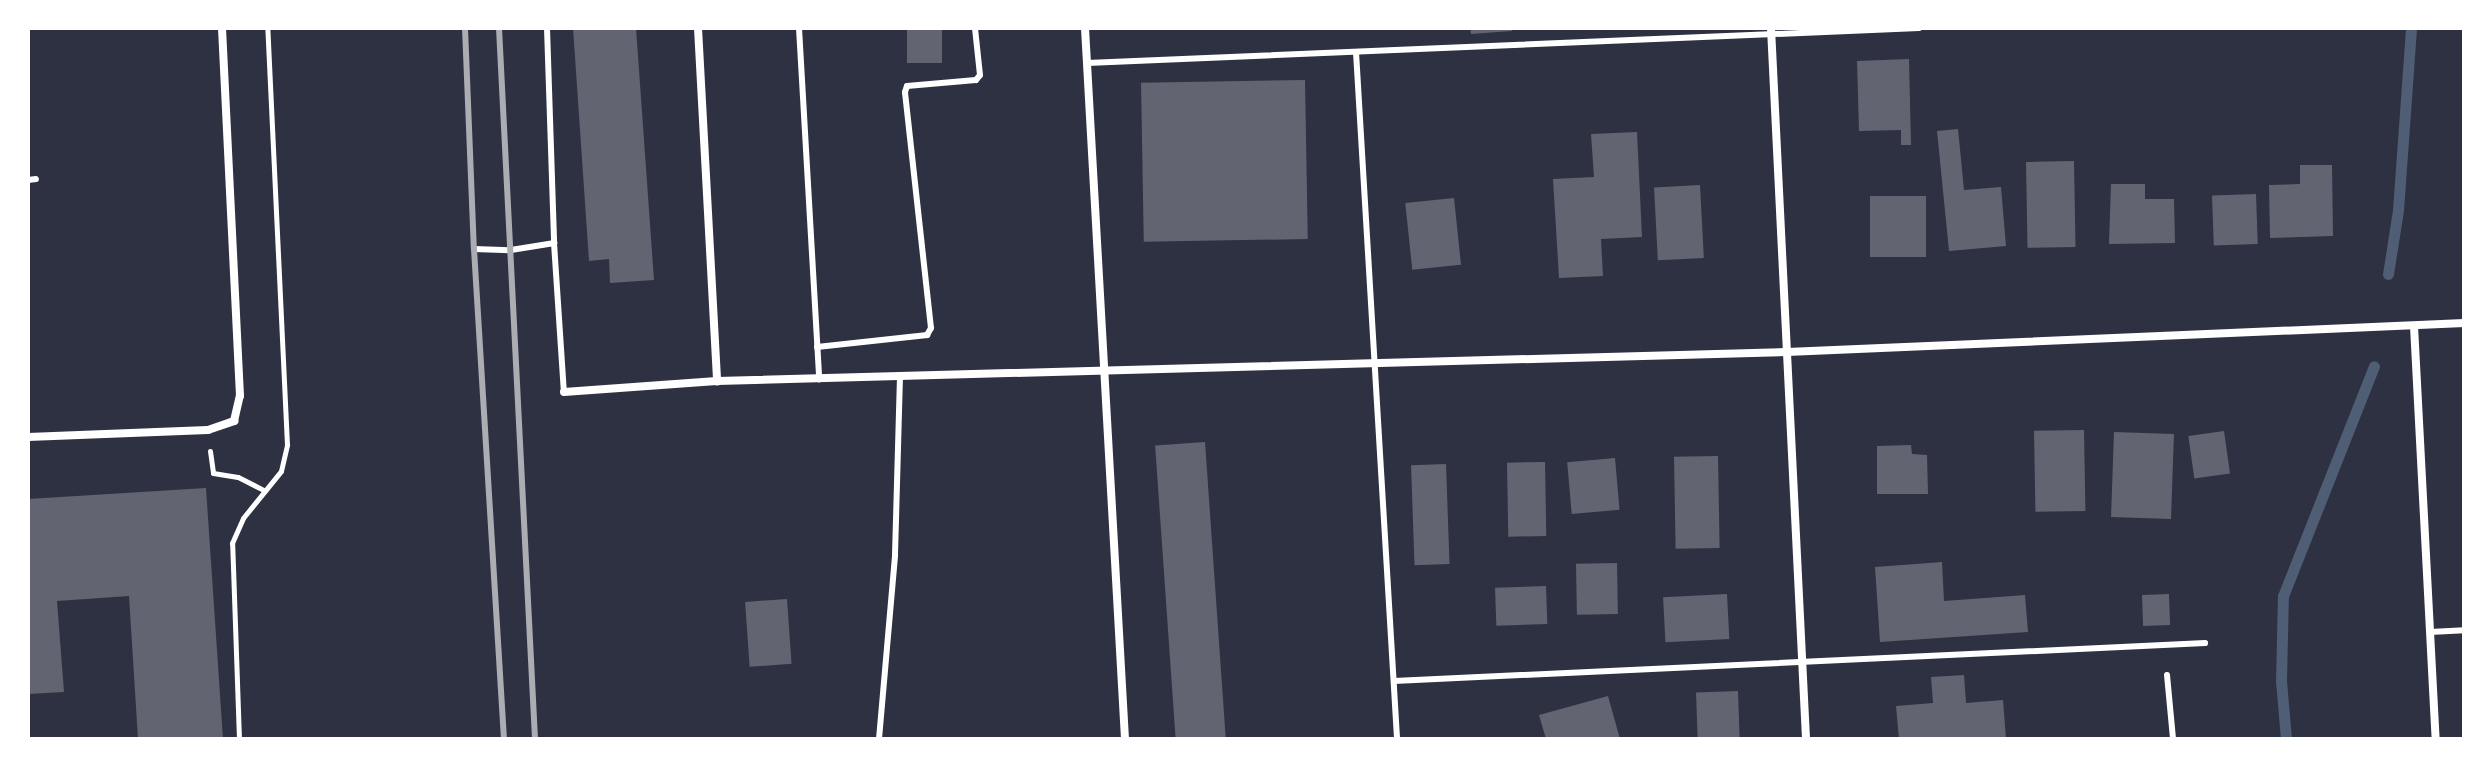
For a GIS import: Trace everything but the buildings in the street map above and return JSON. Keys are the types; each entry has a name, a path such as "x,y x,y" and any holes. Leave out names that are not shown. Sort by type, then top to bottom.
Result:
{"street":[{"path":"28,437 208,430 234,421 240,396 222,28"},
{"path":"698,28 717,381"},
{"path":"1085,28 1125,739"},
{"path":"1772,31 1806,739"},
{"path":"564,392 717,381 1787,352 2464,323"},
{"path":"2414,326 2436,739"}],"lane":[{"path":"547,28 554,243 564,392"},
{"path":"799,28 819,379"},
{"path":"817,347 927,335 931,328 905,92 907,86 976,80 980,75 975,28"},
{"path":"1087,63 1772,31 1919,28"},
{"path":"1356,52 1397,739"},
{"path":"474,249 511,250 554,243"},
{"path":"879,739 895,555 900,376"},
{"path":"2430,632 2464,630"},
{"path":"1394,681 2205,643"},
{"path":"2167,675 2173,739"}],"path":[{"path":"239,739 232,543 243,518 281,471 287,445 267,28"},
{"path":"208,430 213,473 238,477 265,491"}],"waterway":[{"path":"2388,274 2398,210 2411,28"},
{"path":"2286,739 2281,681 2283,596 2374,366"}],"railway":[{"path":"465,28 474,249 504,739"},
{"path":"499,28 535,739"}]}
